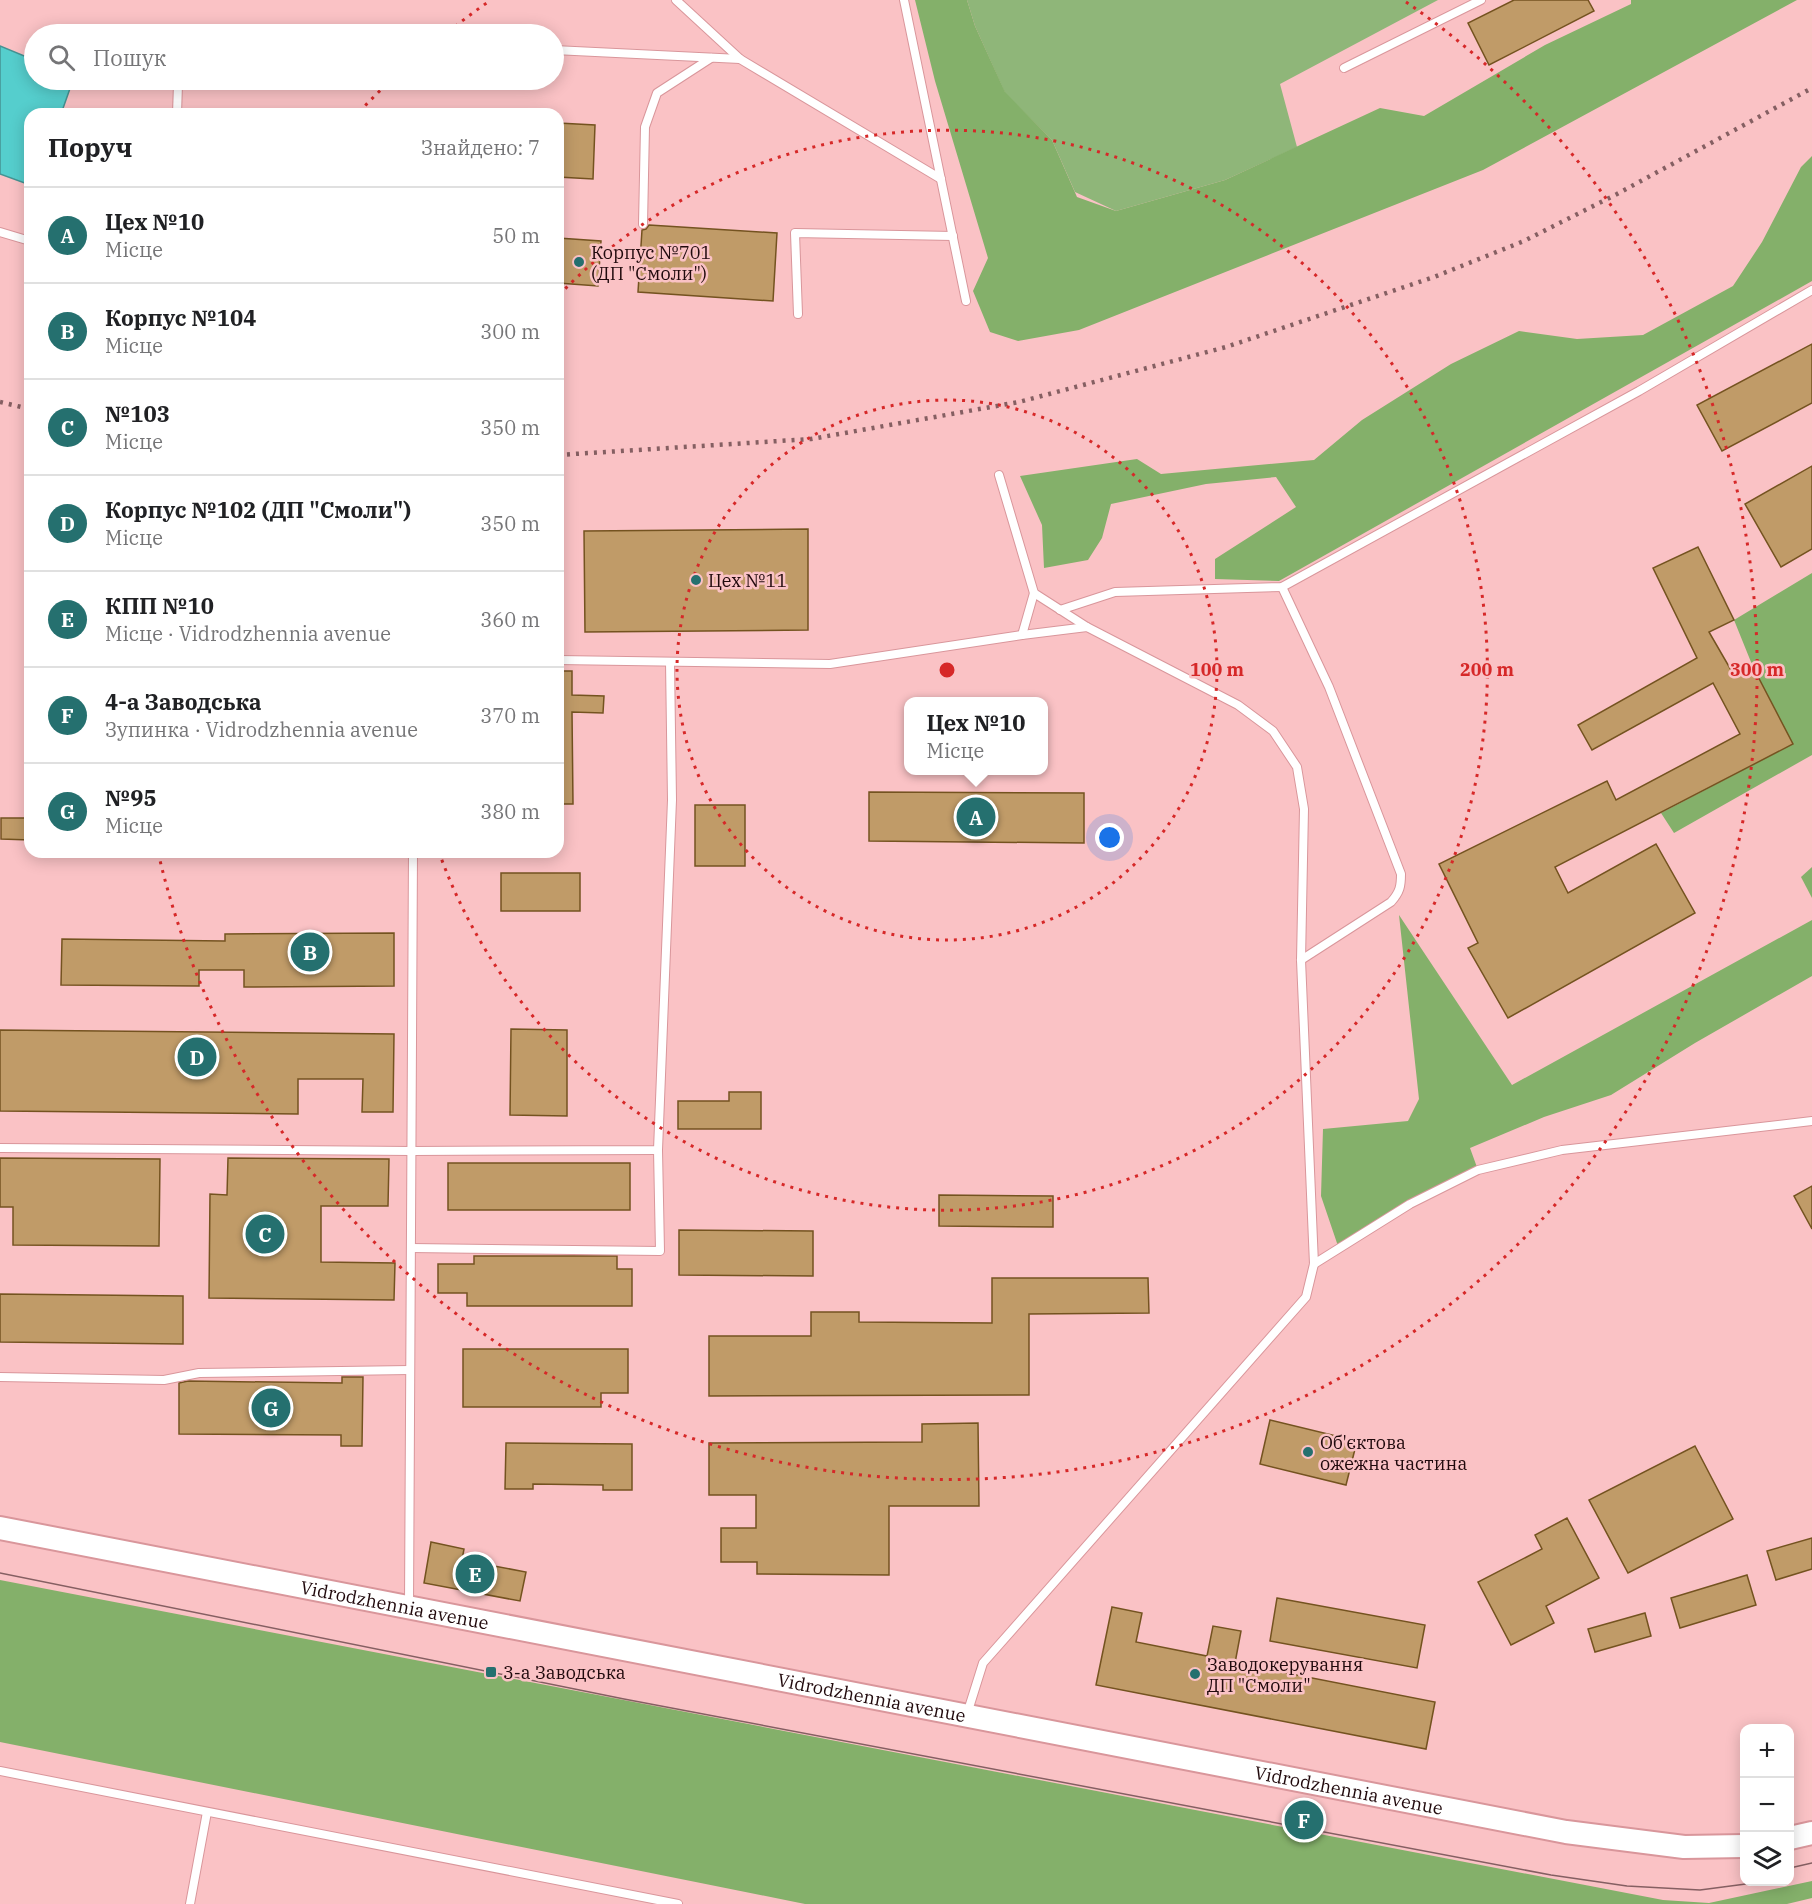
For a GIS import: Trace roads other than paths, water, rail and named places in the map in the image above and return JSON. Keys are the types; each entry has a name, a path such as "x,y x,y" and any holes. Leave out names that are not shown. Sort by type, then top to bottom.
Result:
{"street":[{"name":"Vidrodzhennia avenue","path":"0,1528 1566,1832 1684,1847 1740,1846"},
{"path":"1794,1837 1812,1833"}],"lane":[{"path":"676,0 740,59 941,179"},
{"path":"904,0 966,301"},
{"path":"1344,68 1481,0"},
{"path":"564,51 740,59"},
{"path":"643,224 645,127 657,93 711,58"},
{"path":"177,108 178,90"},
{"path":"0,232 24,240"},
{"path":"798,314 795,233 953,236"},
{"path":"1060,610 1115,592 1282,587 1639,391 1812,290"},
{"path":"999,475 1034,593 1022,634"},
{"path":"1282,587 1329,687 1401,873 1399,893 1391,902 1301,960"},
{"path":"967,1715 983,1663 1306,1297 1314,1264 1301,960 1304,809 1297,767 1273,732 1238,705 1087,627 1034,593"},
{"path":"564,660 830,664 1022,634 1087,627"},
{"path":"411,1248 660,1251 658,1150 672,800 670,662"},
{"path":"409,1606 413,858"},
{"path":"1314,1264 1410,1204 1478,1170 1562,1150 1812,1121"},
{"path":"0,1148 658,1150"},
{"path":"0,1377 164,1380 199,1373 410,1370"},
{"path":"0,1771 678,1904"},
{"path":"190,1904 207,1812"}],"water":[{"path":"0,46 24,56 24,90 69,90 63,108 24,108 24,183 0,174"}],"tram line":[{"path":"0,1573 624,1699 1551,1875 1627,1886 1700,1890 1740,1885"},
{"path":"1794,1867 1812,1863"}],"railway":[{"path":"564,455 811,439 1019,402 1226,347 1434,277 1524,241 1617,194 1812,88"},
{"path":"0,402 24,408"}],"place":[{"name":"Корпус №701 (ДП \"Смоли\")","path":"579,262"},
{"name":"Цех №11","path":"696,580"},
{"name":"Цех №10","path":"976,817"},
{"name":"Корпус №104","path":"310,952"},
{"name":"Корпус №102 (ДП \"Смоли\")","path":"197,1057"},
{"name":"№103","path":"265,1234"},
{"name":"№95","path":"271,1408"},
{"name":"Об'єктова ожежна частина","path":"1308,1452"},
{"name":"КПП №10","path":"475,1574"},
{"name":"3-а Заводська","path":"491,1672"},
{"name":"Заводокерування ДП \"Смоли\"","path":"1195,1674"},
{"name":"4-а Заводська","path":"1304,1820"}]}
